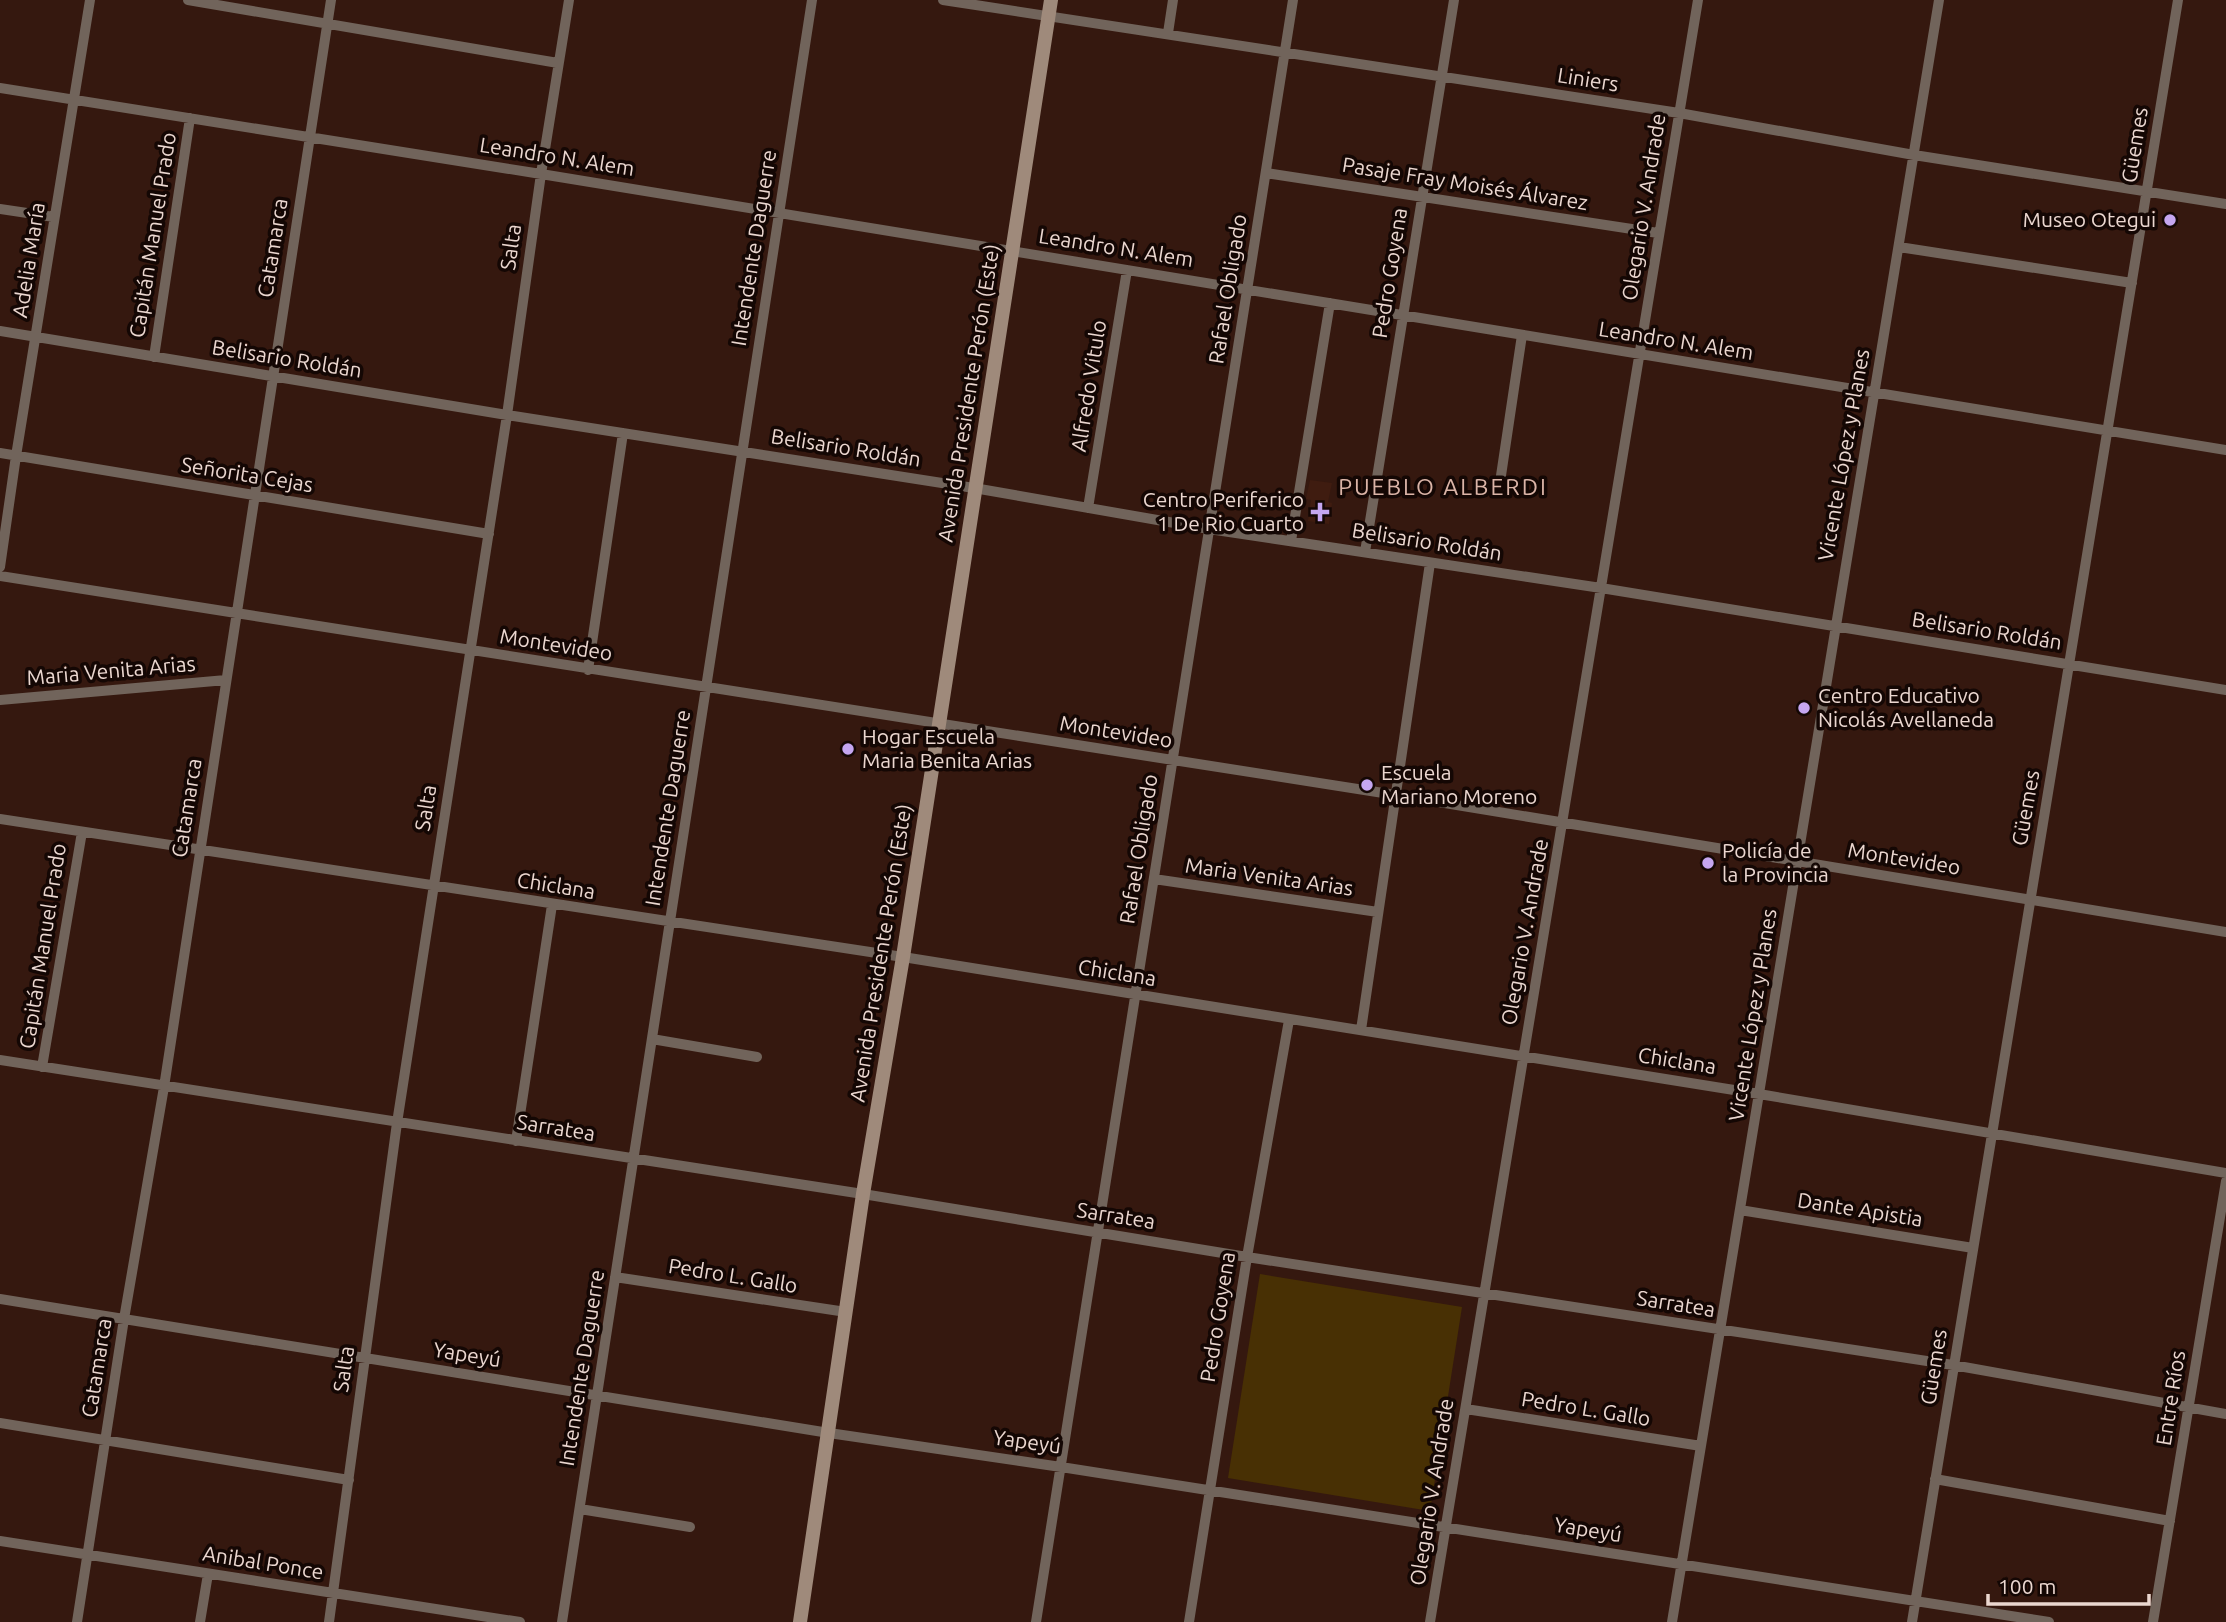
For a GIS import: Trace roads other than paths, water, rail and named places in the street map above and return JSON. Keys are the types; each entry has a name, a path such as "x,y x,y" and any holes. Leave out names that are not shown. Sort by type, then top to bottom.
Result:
{"main road":[{"name":"Avenida Presidente Perón (Este)","path":"800,1622 863,1194 903,957 1051,0"}],"street":[{"name":"Adelia María","path":"0,567 90,0"},
{"path":"188,0 558,63"},
{"name":"Catamarca","path":"77,1622 124,1319 164,1087 331,0"},
{"name":"Salta","path":"329,1622 397,1123 569,0"},
{"name":"Intendente Daguerre","path":"562,1622 812,0"},
{"name":"Liniers","path":"943,0 1679,113 1914,155 2226,204"},
{"path":"1168,33 1173,0"},
{"name":"Rafael Obligado","path":"1036,1622 1293,0"},
{"name":"Pedro Goyena","path":"1365,552 1454,0"},
{"name":"Olegario V. Andrade","path":"1430,1622 1698,0"},
{"name":"Vicente López y Planes","path":"1672,1622 1939,0"},
{"name":"Güemes","path":"1912,1622 2179,0"},
{"name":"Leandro N. Alem","path":"0,88 2226,450"},
{"name":"Capitán Manuel Prado","path":"154,357 190,118"},
{"name":"Pasaje Fray Moisés Álvarez","path":"1265,173 1658,233"},
{"path":"0,209 54,217"},
{"path":"1899,247 2132,282"},
{"name":"Alfredo Vitulo","path":"1088,508 1127,270"},
{"path":"1291,541 1330,303"},
{"name":"Belisario Roldán","path":"0,331 507,415 974,488 1209,529 2226,690"},
{"path":"1499,489 1522,335"},
{"path":"588,670 623,433"},
{"name":"Señorita Cejas","path":"0,453 489,534"},
{"path":"1360,1030 1430,563"},
{"name":"Montevideo","path":"0,576 1396,795 2226,932"},
{"name":"Maria Venita Arias","path":"0,700 226,680"},
{"name":"Chiclana","path":"0,819 903,957 1759,1094 2226,1173"},
{"name":"Capitán Manuel Prado","path":"42,1067 82,832"},
{"name":"Maria Venita Arias","path":"1154,879 1378,912"},
{"path":"516,1141 552,905"},
{"name":"Pedro Goyena","path":"1189,1622 1247,1257 1289,1020"},
{"path":"652,1040 757,1057"},
{"name":"Sarratea","path":"0,1060 863,1194 1247,1257 1953,1365 2226,1414"},
{"name":"Entre Ríos","path":"2153,1622 2226,1181"},
{"name":"Dante Apistia","path":"1740,1210 1973,1248"},
{"name":"Pedro L. Gallo","path":"615,1277 845,1312"},
{"name":"Yapeyú","path":"0,1299 829,1433 1061,1466 2049,1622"},
{"name":"Pedro L. Gallo","path":"1466,1409 1701,1446"},
{"path":"0,1423 349,1480"},
{"path":"1935,1479 2170,1521"},
{"path":"580,1509 690,1527"},
{"name":"Anibal Ponce","path":"0,1541 334,1594 449,1617 520,1622"},
{"path":"200,1622 208,1574"}],"place":[{"name":"Museo Otegui","path":"2170,220"},
{"name":"Centro Periferico 1 De Rio Cuarto","path":"1320,512"},
{"name":"Centro Educativo Nicolás Avellaneda","path":"1804,708"},
{"name":"Hogar Escuela Maria Benita Arias","path":"848,749"},
{"name":"Escuela Mariano Moreno","path":"1367,785"},
{"name":"Policía de la Provincia","path":"1708,863"}],"district":[{"name":"PUEBLO ALBERDI","path":"1443,487"}]}
